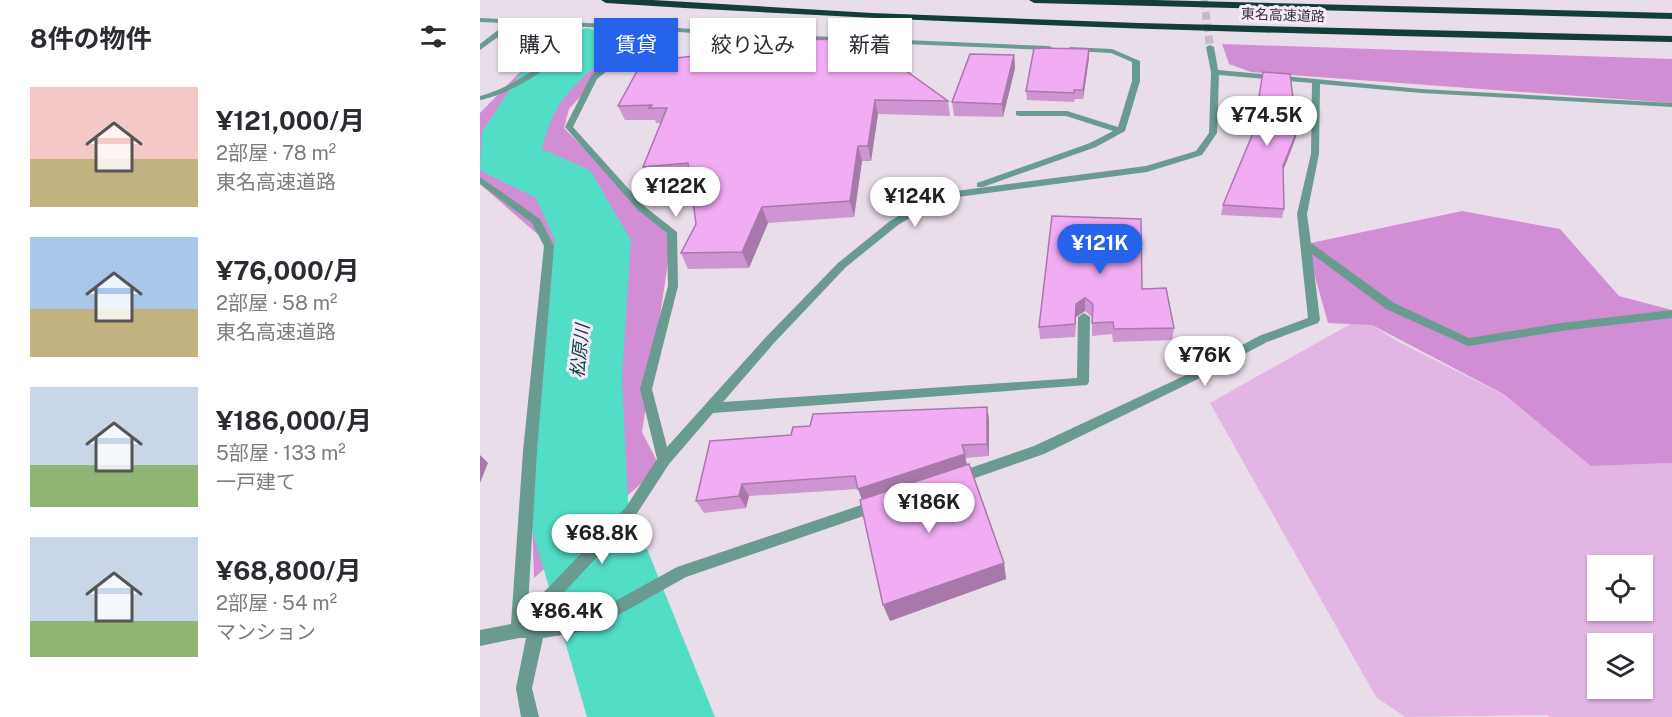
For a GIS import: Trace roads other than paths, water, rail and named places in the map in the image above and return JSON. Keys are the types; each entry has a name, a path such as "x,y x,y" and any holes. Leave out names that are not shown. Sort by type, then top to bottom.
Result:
{"highway":[{"name":"東名高速道路","path":"606,0 894,16 1346,32 1672,39"},
{"name":"東名高速道路","path":"1034,0 1672,16"}],"street":[{"path":"480,20 498,21"},
{"path":"678,30 759,36 1053,49"},
{"path":"480,48 498,34"},
{"path":"956,194 1147,169 1199,153 1213,133 1215,72 1210,47"},
{"path":"530,717 524,688 536,631 549,597 631,511 664,460 770,340 842,265 894,223 925,205 1093,145 1120,131 1136,81 1136,61 1112,51 1065,49"},
{"path":"482,101 504,92 531,72"},
{"path":"601,72 594,78 569,127 641,208 672,232 673,286 646,389 664,460"},
{"path":"1215,72 1316,82 1672,105"},
{"path":"950,480 1039,450 1190,378 1263,339 1314,320 1302,214 1315,154 1316,82"},
{"path":"1019,113 1067,114 1120,131"},
{"path":"480,180 536,221 549,246 530,451 519,630"},
{"path":"1306,244 1390,306 1468,342 1562,327 1672,314"},
{"path":"710,408 1083,382 1084,317"},
{"path":"480,638 519,630 536,631 592,622 681,572 894,500"}],"waterway":[{"name":"松原川","path":"587,44 541,86 514,132 507,158 565,185 593,240 577,377 576,502 651,717"}],"tunnel":[{"path":"1204,0 1210,47"}]}
